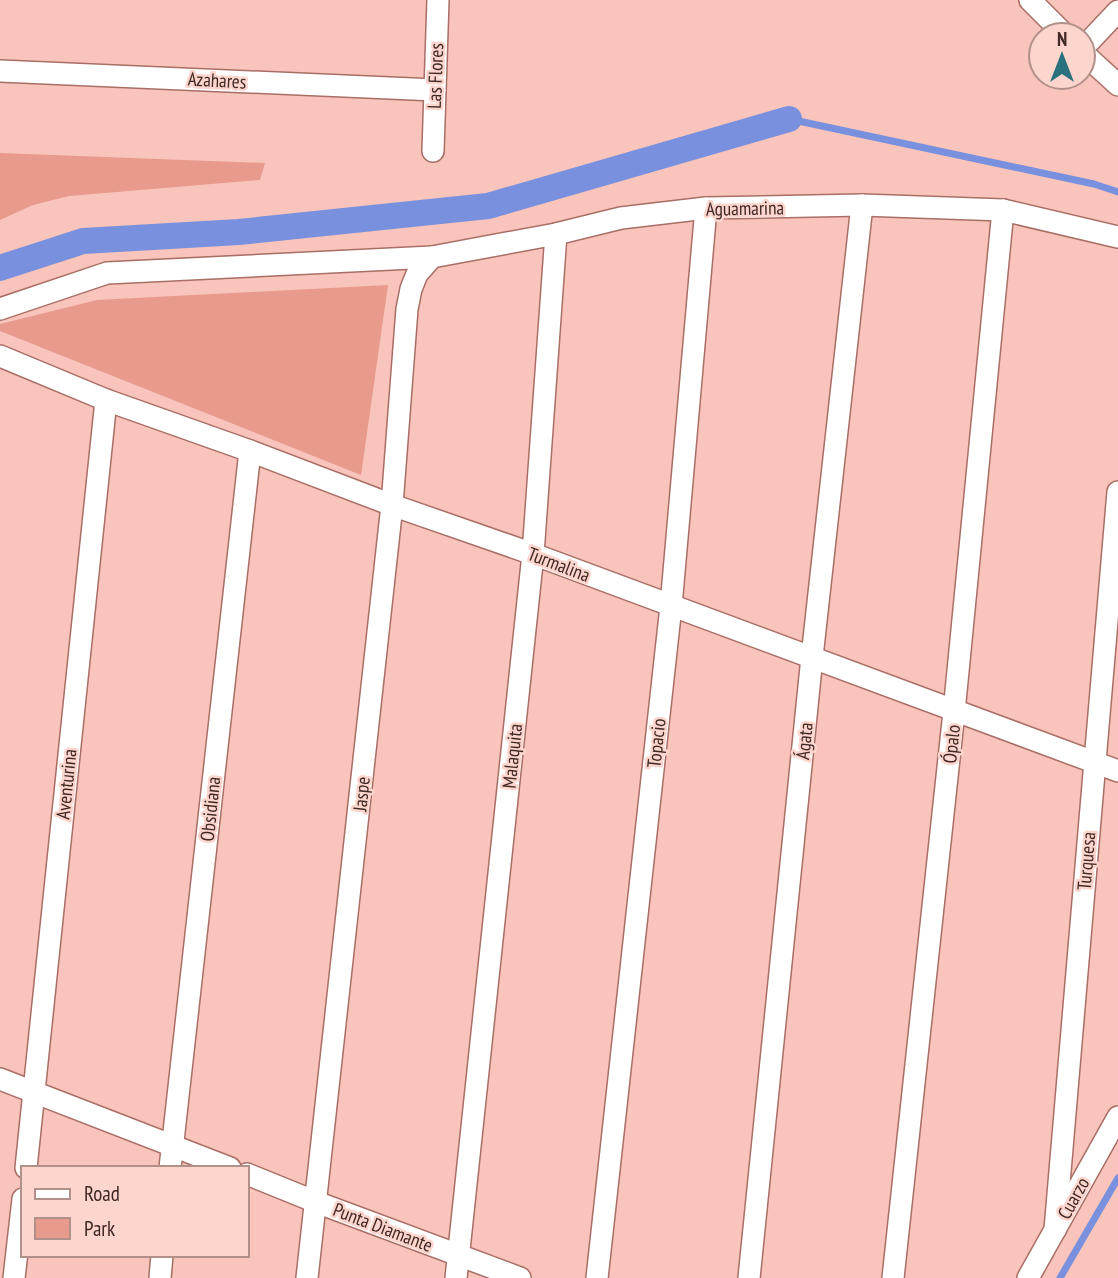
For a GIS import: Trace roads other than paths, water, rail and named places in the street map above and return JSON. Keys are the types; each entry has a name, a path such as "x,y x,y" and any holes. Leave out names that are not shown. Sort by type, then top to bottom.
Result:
{"street":[{"name":"Las Flores","path":"433,151 438,0"},
{"path":"1030,0 1051,21"},
{"path":"1097,34 1118,11"},
{"path":"1097,64 1118,85"},
{"name":"Azahares","path":"0,71 435,90"},
{"name":"Aguamarina","path":"0,309 107,273 432,257 621,218 706,208 862,205 1003,210 1118,237"},
{"name":"Ágata","path":"749,1278 862,205"},
{"name":"Topacio","path":"597,1278 671,606 706,208"},
{"name":"Ópalo","path":"892,1278 954,712 1003,210"},
{"name":"Malaquita","path":"456,1278 533,554 556,233"},
{"name":"Jaspe","path":"307,1278 392,505 407,309 417,274 432,257"},
{"name":"Turmalina","path":"0,356 106,400 533,554 1118,771"},
{"name":"Aventurina","path":"26,1166 106,400"},
{"name":"Obsidiana","path":"170,1166 250,451"},
{"name":"Turquesa","path":"1055,1230 1118,492"},
{"path":"0,1079 225,1166"},
{"name":"Cuarzo","path":"1028,1278 1118,1117"},
{"name":"Punta Diamante","path":"248,1174 520,1278"},
{"path":"15,1278 21,1219"},
{"path":"160,1278 162,1257"}],"waterway":[{"path":"789,119 1094,184 1118,192"},
{"path":"0,268 83,241 239,232 488,206 789,119"},
{"path":"1060,1278 1118,1178"}]}
